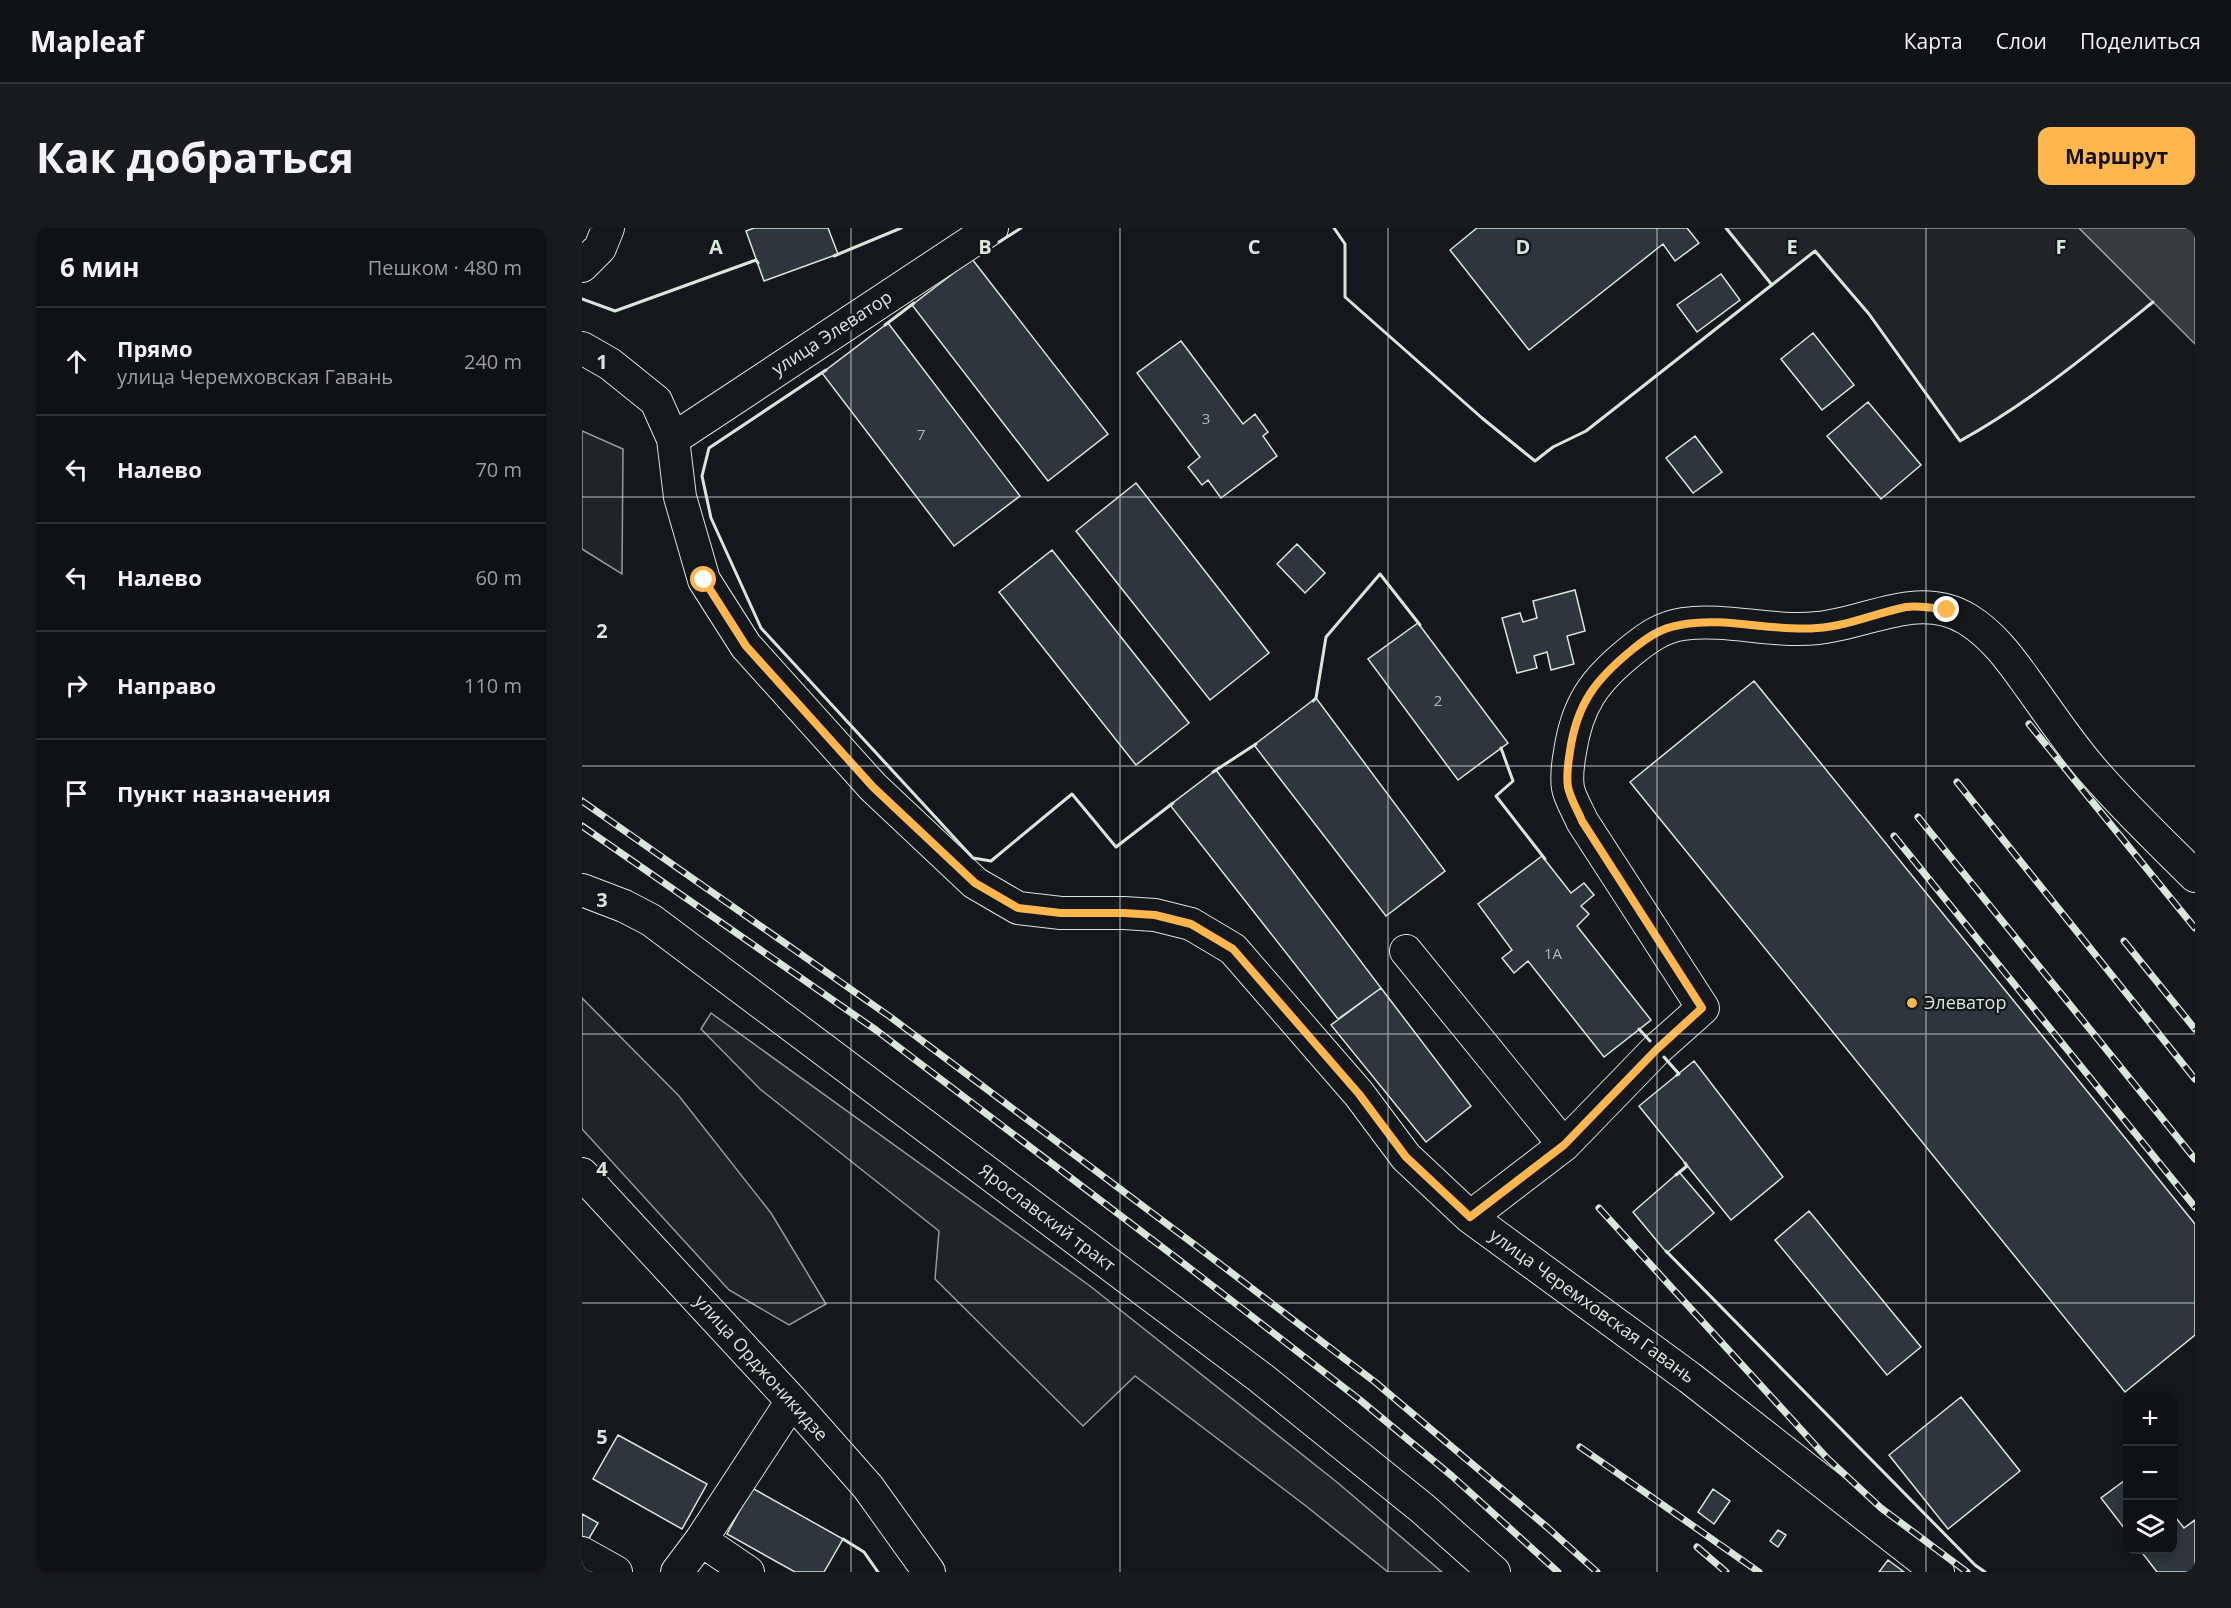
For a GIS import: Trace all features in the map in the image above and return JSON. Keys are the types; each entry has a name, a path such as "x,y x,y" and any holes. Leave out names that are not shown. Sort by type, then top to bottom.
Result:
{"street":[{"path":"582,266 600,248 608,228"},
{"name":"улица Элеватор","path":"673,439 992,228"},
{"name":"улица Черемховская Гавань","path":"582,348 610,364 656,401 673,439 680,497 704,580 746,646 873,787 975,883 1018,908 1061,913 1155,915 1191,924 1233,949 1359,1094 1406,1157 1470,1217 1690,1378 1938,1572"},
{"path":"1470,1217 1564,1145 1657,1049 1702,1008 1582,821 1568,788 1571,745 1585,700 1610,668 1648,637 1663,629 1702,622 1791,629 1818,628 1908,607 1947,610 1966,618 1999,646 2094,772 2195,876"},
{"name":"Ярославский тракт","path":"582,890 624,906 651,920 1261,1378 1413,1500 1494,1572"},
{"path":"1406,951 1564,1145"},
{"name":"улица Орджоникидзе","path":"582,1174 792,1401 868,1487 930,1572"},
{"path":"677,1572 701,1540 792,1401"},
{"path":"701,1540 748,1572"},
{"path":"582,1553 616,1572"}],"shaded area":[{"path":"1726,228 2079,228 2153,302 2035,393 1960,441 1869,314 1815,251 1772,285"},
{"path":"2079,228 2195,228 2195,344"},
{"path":"582,431 623,449 622,574 582,549"},
{"path":"582,998 679,1096 771,1213 826,1304 789,1325 729,1290 582,1129"},
{"path":"711,1013 1090,1286 1338,1483 1442,1572 1388,1572 1306,1506 1135,1376 1083,1426 935,1279 939,1231 760,1089 701,1029"}],"building":[{"path":"754,228 828,228 838,254 764,281 746,231"},
{"path":"1477,228 1687,228 1699,243 1675,261 1663,244 1529,350 1450,250"},
{"path":"972,259 1108,434 1048,481 912,305"},
{"path":"1721,274 1740,300 1697,332 1677,305"},
{"path":"888,323 1020,496 954,546 822,373"},
{"path":"1813,333 1854,385 1822,410 1781,359"},
{"path":"1181,341 1243,424 1255,414 1268,432 1263,436 1277,456 1221,498 1208,480 1202,485 1188,467 1200,457 1137,373"},
{"path":"1868,402 1921,465 1881,499 1827,436"},
{"path":"1695,436 1722,472 1693,493 1666,458"},
{"path":"1136,483 1269,653 1210,700 1076,531"},
{"path":"1297,544 1325,573 1305,593 1277,564"},
{"path":"1052,550 1189,723 1136,765 999,592"},
{"path":"1575,590 1585,631 1567,636 1574,664 1551,670 1547,652 1534,656 1537,668 1517,673 1502,618 1520,613 1523,622 1537,618 1533,601"},
{"path":"1418,623 1508,743 1458,780 1368,659"},
{"name":"Элеватор","path":"1754,681 2195,1224 2195,1335 2125,1392 1630,782"},
{"path":"1316,698 1445,871 1386,916 1254,745"},
{"path":"1216,770 1381,988 1338,1019 1170,805"},
{"path":"1542,856 1571,893 1584,883 1594,895 1581,906 1589,914 1577,926 1651,1020 1604,1057 1528,961 1514,973 1502,958 1512,950 1478,904"},
{"path":"1381,988 1471,1106 1426,1142 1331,1025"},
{"path":"1694,1061 1783,1177 1731,1220 1639,1106"},
{"path":"1679,1172 1714,1213 1667,1253 1633,1212"},
{"path":"1809,1211 1921,1347 1887,1375 1775,1240"},
{"path":"1961,1397 2020,1471 1948,1529 1889,1455"},
{"path":"618,1435 707,1484 682,1529 593,1479"},
{"path":"2123,1482 2123,1527 2101,1498"},
{"path":"752,1488 843,1539 824,1572 795,1572 727,1534"},
{"path":"1713,1489 1730,1501 1714,1524 1698,1512"},
{"path":"582,1514 598,1523 584,1547 582,1545"},
{"path":"2177,1519 2184,1528 2195,1520 2195,1567 2189,1572 2157,1572 2143,1554 2177,1554"},
{"path":"1778,1530 1786,1535 1778,1547 1770,1541"},
{"path":"1888,1560 1904,1572 1879,1572"}],"railway":[{"path":"2029,724 2195,928"},
{"path":"1957,782 2195,1079"},
{"path":"582,801 889,1016 1195,1245 1375,1382 1597,1572"},
{"path":"1918,817 2195,1159"},
{"path":"582,826 876,1030 1183,1263 1360,1400 1452,1476 1558,1572"},
{"path":"1894,836 2195,1207"},
{"path":"2124,941 2195,1029"},
{"path":"1599,1208 1827,1458 1881,1508 1967,1572"},
{"path":"1580,1447 1759,1572"},
{"path":"1697,1547 1726,1572"}],"wall":[{"path":"834,256 901,228"},
{"path":"999,242 1021,228"},
{"path":"1334,228 1345,244 1345,297 1482,418 1535,461 1553,447 1586,431 1815,251 1869,314 1960,441 2035,393 2153,302"},
{"path":"1726,228 1772,285"},
{"path":"582,299 615,311 756,260 758,263"},
{"path":"885,325 914,303"},
{"path":"826,370 709,448 702,476 711,518 761,628 973,858 991,861 1072,794 1116,847 1173,803"},
{"path":"1313,701 1316,698 1326,637 1380,574 1420,625"},
{"path":"1213,772 1256,744"},
{"path":"1501,748 1513,781 1496,796 1545,859"},
{"path":"1639,1029 1650,1041"},
{"path":"1664,1057 1679,1074 1677,1075"},
{"path":"1676,1175 1687,1166 1685,1163"},
{"path":"1666,1251 1975,1565 1985,1572"},
{"path":"843,1539 864,1552 878,1572"}],"place":[{"name":"Элеватор","path":"1912,1003"}],"route":[{"path":"704,580 746,646 873,787 975,883 1018,908 1061,913 1155,915 1191,924 1233,949 1359,1094 1406,1157 1470,1217 1564,1145 1657,1049 1702,1008 1582,821 1568,788 1571,745 1577,720 1585,700 1596,683 1610,668 1648,637 1663,629 1682,624 1702,622 1791,629 1818,628 1908,607 1947,610"}]}
